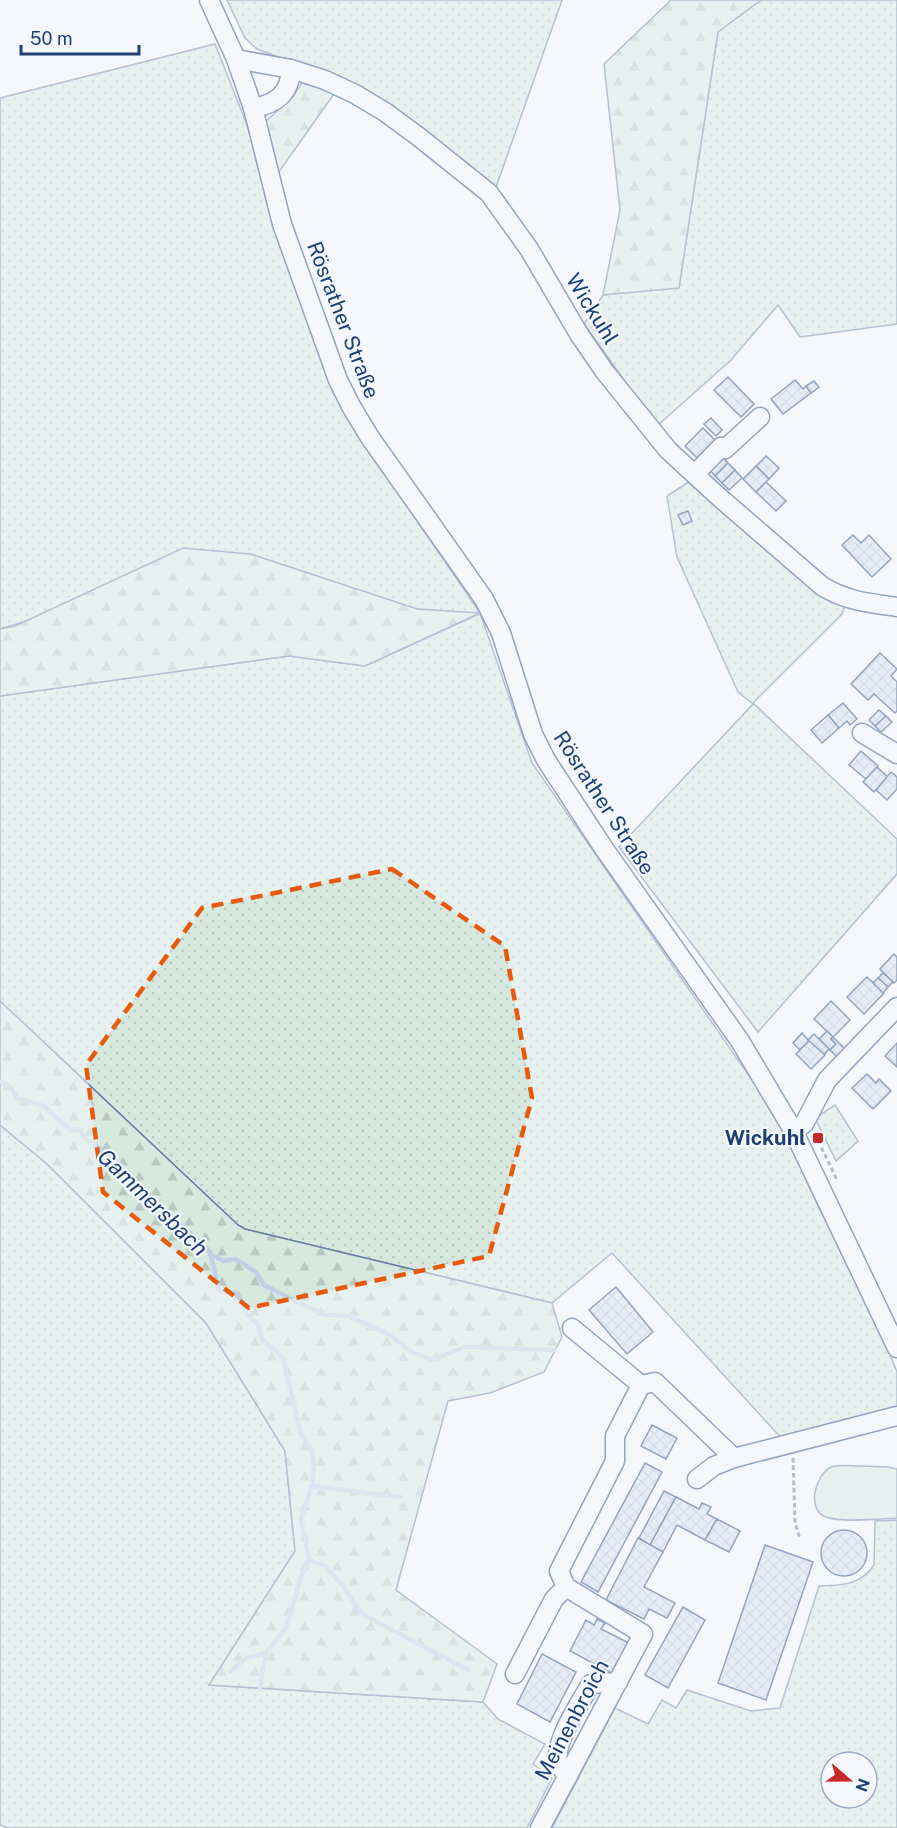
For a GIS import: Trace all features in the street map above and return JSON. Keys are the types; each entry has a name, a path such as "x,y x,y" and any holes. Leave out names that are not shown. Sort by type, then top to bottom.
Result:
{"street":[{"name":"Rösrather Straße","path":"209,0 236,59 253,108 282,225 338,380 351,406 369,436 484,599 501,633 533,734 546,760 603,848 740,1041 793,1130 897,1348"},
{"name":"Wickuhl","path":"236,59 291,69 325,80 355,94 419,137 489,193 529,249 579,334 605,372 668,450 822,586 848,599 897,607"},
{"path":"253,108 273,103 281,97 286,91 291,69"},
{"path":"695,474 721,447 725,449 760,417"},
{"path":"862,733 897,754"},
{"path":"793,1130 804,1124 827,1080 897,1007"},
{"path":"572,1328 641,1385 656,1383 734,1458"},
{"path":"515,1674 554,1599 566,1587 559,1571 615,1461 615,1436 641,1385"},
{"path":"697,1479 714,1466 734,1458 897,1416"},
{"name":"Meinenbroich","path":"540,1828 643,1634 566,1587"}],"path":[{"path":"819,1140 829,1160"},
{"path":"792,1442 795,1523 800,1539"}],"highlighted area":[{"path":"392,869 505,946 532,1098 489,1256 249,1308 103,1192 86,1065 202,908"}],"green space":[{"path":"227,0 562,0 495,190 291,62 257,49 245,38"},
{"path":"671,0 761,0 718,32 679,288 603,295 620,210 604,64"},
{"path":"761,0 897,0 897,324 800,337 778,305 731,360 657,426 584,324 603,295 679,287 718,31"},
{"path":"215,44 251,135 281,249 341,404 351,424 480,613 532,763 763,1096 790,1145 819,1208 871,1309 897,1372 897,1416 783,1440 612,1253 552,1303 245,1229 238,1225 0,1001 0,696 289,656 365,666 479,614 417,609 250,554 0,629 0,98"},
{"path":"304,79 334,94 276,176 264,123 293,97"},
{"path":"690,481 807,585 845,606 842,614 753,703 897,839 897,874 758,1032 619,847 753,704 738,692 677,557 667,496"},
{"path":"183,548 250,554 417,609 480,613 365,666 289,656 0,696 0,629 15,626"},
{"path":"0,1001 238,1225 245,1229 552,1303 562,1337 544,1372 490,1393 448,1401 396,1590 497,1664 483,1702 209,1685 295,1551 285,1451 206,1323 46,1163 0,1125"},
{"path":"835,1105 858,1141 836,1161 815,1118"},
{"path":"0,1125 46,1163 206,1323 285,1451 295,1551 209,1685 483,1702 498,1719 545,1744 533,1764 552,1778 527,1828 8,1828 0,1825"},
{"path":"831,1467 897,1469 897,1518 833,1519 820,1513 816,1507 817,1484 825,1471"},
{"path":"897,1520 897,1828 552,1828 615,1708 648,1724 662,1700 676,1708 687,1690 751,1711 780,1708 819,1586 856,1581 869,1572 874,1565 875,1521"}],"building":[{"path":"728,377 754,404 741,417 714,390"},
{"path":"795,380 803,389 806,386 811,393 783,414 771,399"},
{"path":"814,381 819,387 811,393 806,386"},
{"path":"711,418 722,430 716,436 704,424"},
{"path":"703,428 715,440 697,458 685,446"},
{"path":"721,456 728,463 715,476 708,468"},
{"path":"766,456 779,468 769,479 756,466"},
{"path":"728,463 735,470 722,483 715,476"},
{"path":"756,466 769,479 756,492 743,479"},
{"path":"735,470 742,478 729,490 722,483"},
{"path":"766,482 786,501 776,511 756,492"},
{"path":"688,511 692,521 683,525 678,515"},
{"path":"853,535 861,543 869,535 891,559 872,577 842,545"},
{"path":"880,653 897,669 891,676 897,682 897,711 895,713 874,694 868,700 851,684"},
{"path":"843,703 857,719 850,725 847,721 839,728 828,715"},
{"path":"879,710 886,716 875,726 869,720"},
{"path":"828,715 839,728 822,743 811,730"},
{"path":"886,716 892,722 881,732 875,726"},
{"path":"861,751 878,766 866,779 849,765"},
{"path":"877,767 888,777 874,792 863,782"},
{"path":"891,772 897,777 897,789 887,800 876,790"},
{"path":"894,954 897,957 897,980 894,983 880,969"},
{"path":"883,973 893,982 888,987 878,978"},
{"path":"867,977 884,993 864,1014 847,997"},
{"path":"878,978 888,987 883,993 873,983"},
{"path":"831,1001 850,1020 833,1037 814,1019"},
{"path":"827,1031 836,1044 830,1050 819,1039"},
{"path":"802,1033 809,1041 800,1050 793,1043"},
{"path":"814,1034 829,1049 824,1055 808,1040"},
{"path":"833,1037 846,1050 838,1058 830,1050 836,1044 831,1039"},
{"path":"809,1041 825,1055 811,1069 796,1054"},
{"path":"897,1043 897,1067 885,1056"},
{"path":"867,1074 876,1083 879,1079 891,1091 873,1109 852,1088"},
{"path":"616,1287 653,1332 627,1354 589,1310"},
{"path":"652,1425 677,1438 666,1459 641,1446"},
{"path":"645,1463 662,1472 598,1592 581,1582"},
{"path":"664,1491 676,1497 650,1545 639,1538"},
{"path":"676,1497 699,1509 702,1503 711,1507 707,1514 717,1519 705,1540 677,1525 663,1552 650,1545"},
{"path":"717,1519 740,1531 729,1552 705,1540"},
{"path":"844,1530 860,1537 867,1553 860,1569 844,1576 828,1569 821,1553 828,1537"},
{"path":"638,1538 663,1552 644,1587 675,1603 667,1618 649,1609 644,1619 606,1600"},
{"path":"765,1545 813,1562 766,1700 718,1683"},
{"path":"683,1607 705,1620 668,1688 645,1675"},
{"path":"597,1619 605,1623 601,1629 631,1644 615,1675 570,1651 586,1620 594,1625"},
{"path":"542,1654 576,1672 550,1722 517,1704"}],"waterway":[{"name":"Gammersbach","path":"0,1081 11,1088 18,1099 44,1106 70,1130 79,1130 88,1141 102,1150 210,1252 219,1290 238,1294 247,1315 257,1323 263,1340 283,1358 301,1434 312,1450 314,1470 311,1489 301,1519 309,1560 300,1580 286,1628 266,1653 260,1687"},
{"path":"211,1255 224,1261 235,1259 256,1272 264,1285 326,1315 348,1316 388,1334 413,1353 432,1360 465,1347 555,1350"},
{"path":"311,1486 401,1497"},
{"path":"309,1560 325,1566 342,1585 362,1614 468,1670"},
{"path":"230,1672 246,1658 266,1653"}],"place":[{"name":"Wickuhl","path":"818,1138"}]}
